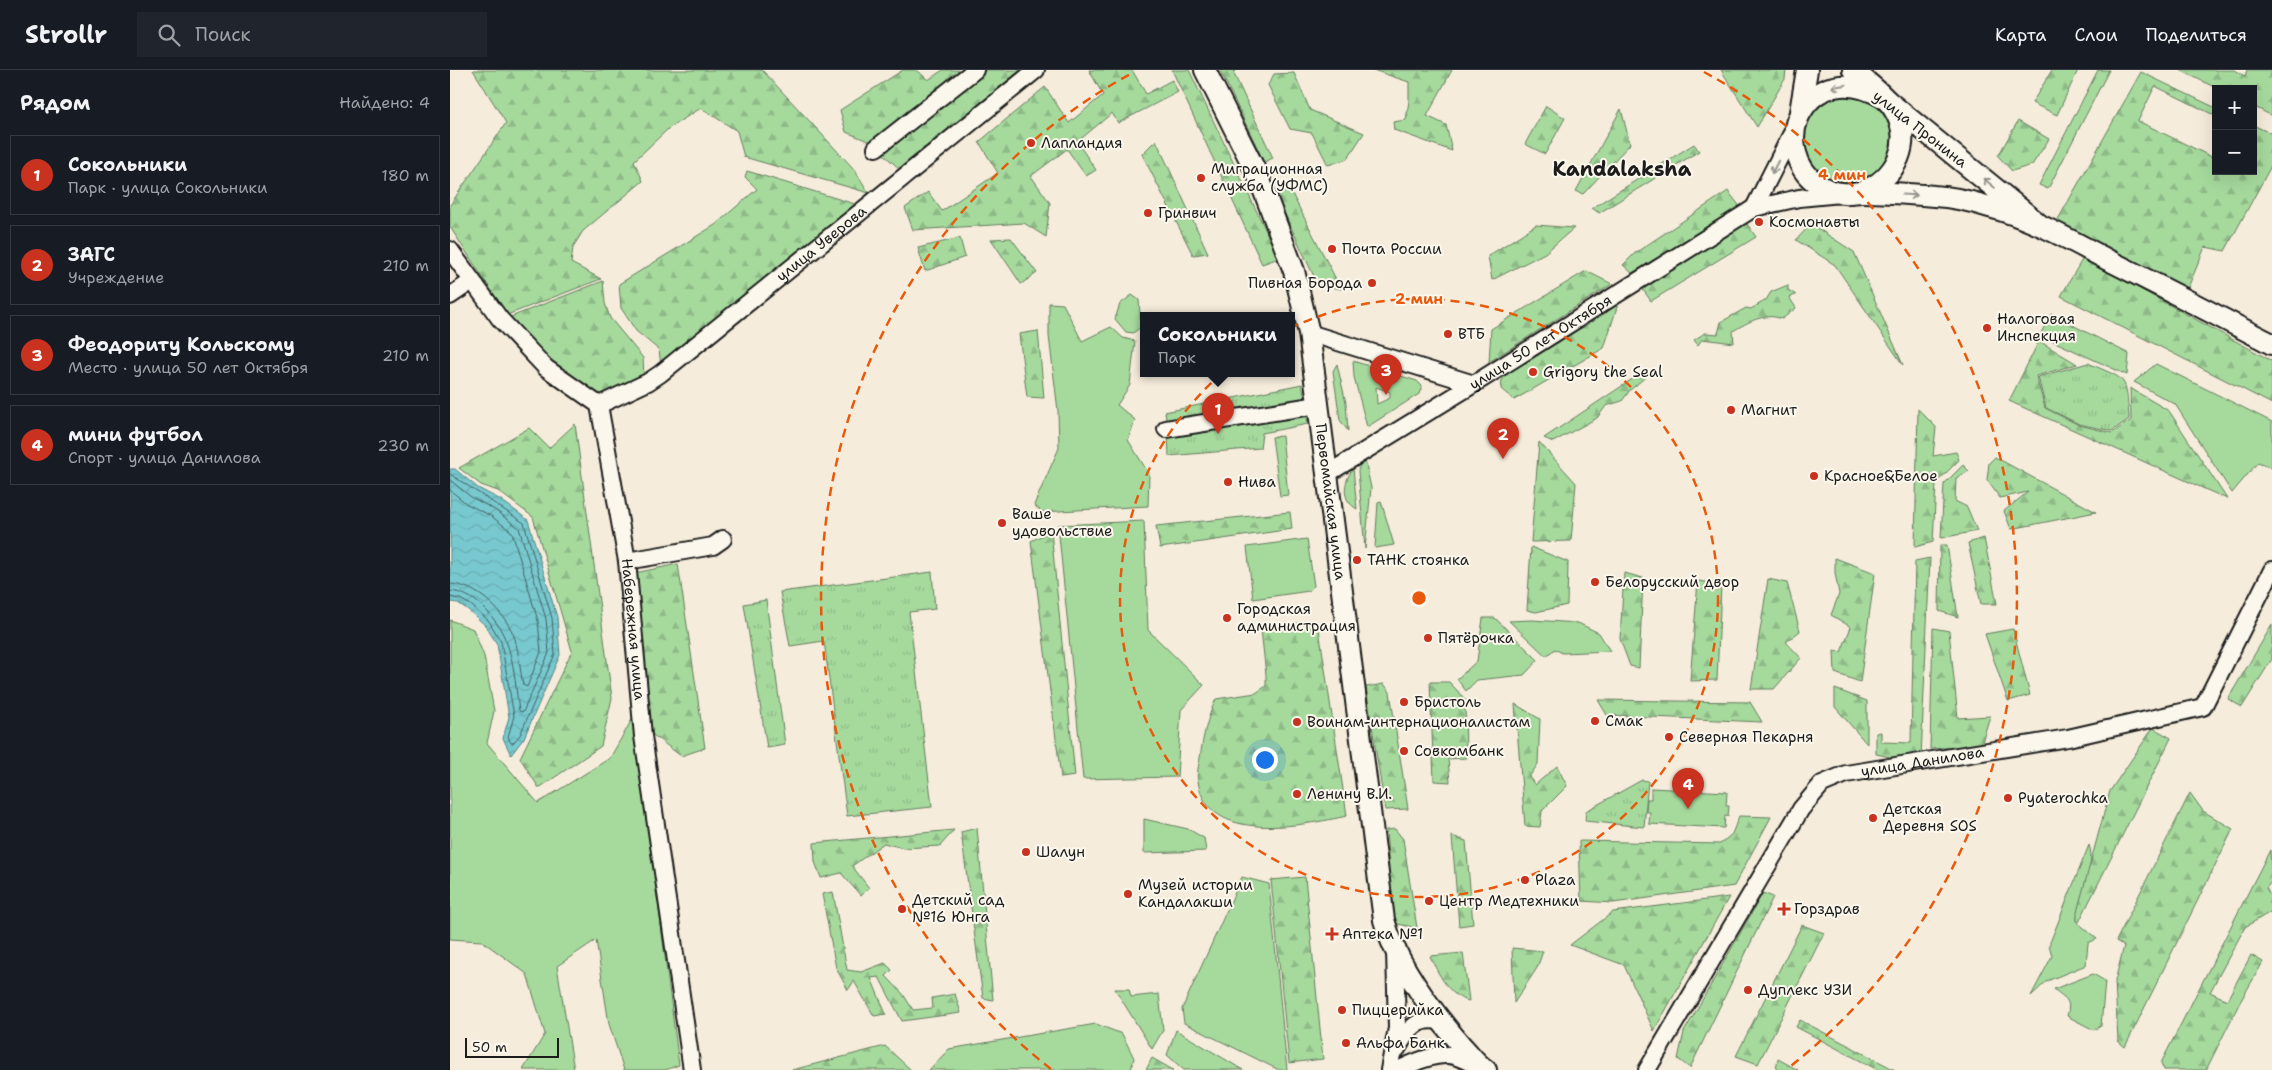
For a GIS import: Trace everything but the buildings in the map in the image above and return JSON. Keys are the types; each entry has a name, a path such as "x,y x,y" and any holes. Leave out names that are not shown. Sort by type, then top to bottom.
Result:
{"main road":[{"name":"Первомайская улица","path":"1205,70 1259,178 1294,272 1308,333 1384,920 1394,949 1429,1005 1445,1026 1484,1069"},
{"path":"1797,122 1807,70"},
{"path":"1852,193 1871,189 1889,176 1898,162 1903,136 1897,115 1884,98 1853,70"},
{"name":"улица Пронина","path":"2040,225 1884,98 1860,86 1838,86 1828,89 1814,97 1803,108 1797,122 1794,142 1797,158 1804,171 1815,182 1828,190 1852,193 1935,196 1986,206 2040,225 2272,344"}],"street":[{"path":"876,148 975,70"},
{"name":"улица Уверова","path":"599,405 648,382 660,374 1036,70"},
{"path":"1754,208 1797,122"},
{"path":"1754,208 1799,198 1852,193"},
{"name":"улица 50 лет Октября","path":"1327,474 1754,208"},
{"path":"450,250 500,319 546,368 599,405"},
{"path":"450,296 472,281"},
{"path":"1308,333 1474,384"},
{"name":"Набережная улица","path":"599,405 627,561 642,736 692,1070"},
{"path":"1166,429 1318,405"},
{"path":"627,561 713,546 724,539"},
{"name":"улица Данилова","path":"1647,1070 1801,809 1822,784 1846,774 2068,738 2203,707 2272,570"},
{"name":"Первомайская улица","path":"1394,949 1397,1028 1393,1066 1448,1055 1461,1058 1484,1069"},
{"path":"1393,1066 1405,1035 1419,1022 1431,1019 1445,1026 1449,1041 1444,1049 1424,1060"}],"green space":[{"path":"473,70 762,70 854,169 869,193 744,157 737,131 701,108 669,128 634,161 643,181 583,231 573,247 571,263 601,279 507,315 450,227 450,205 506,123"},
{"path":"903,70 917,70 928,80 943,70 965,70 873,143 846,132 840,110"},
{"path":"986,70 1023,70 902,171 882,153"},
{"path":"1089,70 1132,70 1146,94 1172,80 1178,92 1118,123 1112,113 1077,142 1096,170 1086,176 1067,149 1031,176 1050,203 1046,237 1024,223 913,230 905,208 928,192 942,211 998,173 979,142 1045,87 1069,123 1103,95"},
{"path":"1172,70 1189,70 1279,258 1262,264"},
{"path":"1220,70 1237,70 1233,72 1273,158 1264,162"},
{"path":"1373,70 1452,70 1427,116 1446,125 1452,151 1394,130 1393,122 1406,120 1409,82"},
{"path":"1721,70 1786,70 1785,79 1757,127"},
{"path":"2052,70 2078,70 2057,115 2032,103"},
{"path":"2098,70 2109,70 2048,189 2039,185"},
{"path":"2180,70 2234,70 2245,76 2247,70 2272,70 2272,116 2257,108 2257,85 2212,86"},
{"path":"2141,72 2212,106 2212,114 2155,86 2138,121 2212,157 2212,175 2257,175 2257,127 2272,134 2272,164 2225,251 2205,247 2187,290 2056,223"},
{"path":"1294,73 1310,110 1364,133 1347,159 1328,165 1312,133 1290,129 1268,85 1274,74"},
{"path":"1848,95 1865,98 1873,102 1885,114 1889,122 1892,139 1889,156 1885,164 1873,176 1865,180 1848,183 1831,180 1823,176 1811,164 1807,156 1804,139 1807,122 1811,114 1823,102 1831,98"},
{"path":"1546,106 1565,118 1545,154 1525,144"},
{"path":"1621,109 1630,144 1583,194 1576,191"},
{"path":"2018,121 2049,139 2032,165 2012,171 1998,156"},
{"path":"1156,140 1208,253 1193,255 1142,154"},
{"path":"1694,144 1699,151 1599,213 1592,208"},
{"path":"747,171 855,204 661,366 659,350 636,331 621,308 619,284 715,225 757,189 745,177"},
{"path":"1290,190 1341,289 1318,285 1276,195"},
{"path":"1728,191 1741,208 1632,273 1623,265 1635,253"},
{"path":"1743,218 1756,237 1651,301 1639,284"},
{"path":"1811,224 1854,252 1903,365 1835,265 1796,240"},
{"path":"1536,225 1574,228 1545,253 1492,280 1488,256"},
{"path":"960,238 965,257 925,271 918,248"},
{"path":"1011,238 1037,273 1021,284 991,239"},
{"path":"2083,258 2272,361 2272,404 2061,296"},
{"path":"1586,271 1612,284 1489,362 1491,329"},
{"path":"603,281 605,303 610,318 643,358 644,377 602,397 531,348 508,318"},
{"path":"1788,285 1788,290 1796,295 1789,297 1796,308 1782,319 1763,317 1745,324 1733,331 1734,343 1702,339 1698,345 1694,340 1705,333 1718,334 1721,322 1746,308 1751,309 1766,300 1771,292"},
{"path":"1132,295 1139,300 1140,328 1133,333 1126,332 1115,319 1120,304"},
{"path":"1619,301 1604,348 1514,400 1501,389 1503,372"},
{"path":"1049,303 1063,304 1082,341 1111,327 1123,338 1135,341 1130,385 1117,405 1135,420 1128,440 1149,474 1148,506 1042,512 1034,505 1059,448 1058,411 1049,336"},
{"path":"2051,314 2129,354 2127,375 2040,335"},
{"path":"1038,331 1044,398 1027,397 1019,334"},
{"path":"2039,341 2077,364 2036,376 2045,408 2079,425 2112,433 2131,420 2130,388 2169,411 2227,499 2009,401"},
{"path":"1353,361 1417,381 1422,386 1419,394 1367,427 1354,377","holes":["1376,387 1390,392 1390,398 1377,404"]},
{"path":"2088,363 2118,377 2125,386 2129,419 2112,431 2079,424 2046,408 2038,377"},
{"path":"1337,364 1346,403 1348,431 1340,420 1333,371"},
{"path":"2156,364 2272,422 2272,468 2258,462 2232,493 2175,404 2134,382"},
{"path":"1646,370 1648,375 1630,390 1622,401 1606,406 1597,418 1553,442 1544,438"},
{"path":"1302,384 1306,403 1167,425 1165,412"},
{"path":"1918,409 1936,427 1933,456 1956,452 1959,460 1936,483 1933,542 1915,547"},
{"path":"1306,411 1308,424 1262,433 1260,448 1169,456 1168,435"},
{"path":"575,424 612,698 601,746 539,788 520,758 572,651 533,517 498,491 481,485 459,468 529,428 549,448"},
{"path":"1282,436 1288,495 1280,496 1272,437"},
{"path":"1539,442 1576,483 1571,541 1531,542"},
{"path":"1995,457 2096,512 2011,529 2004,511 2028,492 2000,498 1987,480 1989,463"},
{"path":"1365,460 1371,488 1365,549 1358,471 1360,464"},
{"path":"1963,465 1969,471 1956,478 1955,501 1967,507 1977,531 1941,538 1944,484"},
{"path":"1353,468 1357,509 1348,500 1345,490 1347,479"},
{"path":"1381,501 1394,545 1375,548 1378,502"},
{"path":"1290,512 1292,529 1160,548 1156,526"},
{"path":"1144,521 1148,630 1204,685 1181,710 1177,777 1083,779 1058,525"},
{"path":"1051,531 1075,776 1061,778 1031,541"},
{"path":"1984,538 1997,604 1981,604 1968,543"},
{"path":"1307,539 1314,586 1309,591 1253,599 1247,547"},
{"path":"1940,545 1947,545 1958,617 1939,611"},
{"path":"1531,547 1568,562 1567,605 1536,612 1527,610"},
{"path":"1835,558 1875,573 1860,682 1835,673 1834,651 1841,652 1851,627 1831,615 1839,594 1835,573"},
{"path":"1930,558 1921,757 1901,761 1876,754 1876,733 1881,732 1881,742 1911,743 1915,561"},
{"path":"678,564 705,748 681,756 649,732 635,573"},
{"path":"932,572 935,609 909,612 932,807 847,816 824,641 790,646 780,592"},
{"path":"1624,573 1643,578 1639,668 1630,666 1620,639"},
{"path":"1768,579 1787,583 1800,631 1786,642 1801,658 1774,689 1751,689"},
{"path":"1698,581 1721,584 1717,680 1690,681"},
{"path":"766,600 785,745 767,748 744,604"},
{"path":"1483,618 1495,618 1538,660 1524,675 1477,680 1466,691 1457,679 1477,661"},
{"path":"450,620 473,629 484,656 494,711 487,743 538,803 610,758 634,716 679,1065 665,1070 624,1070 609,1024 596,940 557,966 574,1070 523,1070 545,1034 527,974 482,941 450,939"},
{"path":"1532,620 1578,623 1599,633 1610,651 1562,653 1555,649 1546,656 1509,621"},
{"path":"1311,621 1319,629 1347,816 1283,826 1260,826 1238,823 1219,815 1205,802 1198,781 1197,772 1202,743 1210,713 1216,699 1256,693 1266,686 1261,629"},
{"path":"2272,625 2272,659 2242,707 2228,699"},
{"path":"1933,628 1949,631 1958,718 1990,716 1981,745 1930,749"},
{"path":"2013,629 2030,695 2008,701 1985,634"},
{"path":"1430,682 1449,682 1465,699 1466,758 1448,759 1450,782 1434,781"},
{"path":"1384,684 1390,692 1408,809 1385,810 1366,687"},
{"path":"1835,689 1867,701 1867,744 1835,707"},
{"path":"1598,700 1750,702 1762,722 1607,715"},
{"path":"1515,704 1540,719 1538,764 1529,777 1535,785 1557,766 1567,786 1542,811 1540,827 1525,826"},
{"path":"2153,728 2171,738 2079,922 2077,922 2077,912 2110,791"},
{"path":"1642,780 1648,781 1644,827 1585,821 1586,811"},
{"path":"1651,788 1727,792 1726,806 1729,806 1728,816 1725,816 1724,828 1649,824 1650,812 1646,812 1647,799 1651,799"},
{"path":"2190,793 2203,811 2233,829 2125,1047 2118,1041 2115,981 2124,946 2116,941"},
{"path":"1739,816 1771,817 1734,886 1613,903 1581,901 1579,841 1720,844 1732,834"},
{"path":"1144,819 1188,829 1204,838 1206,851 1144,853"},
{"path":"977,828 993,1000 983,998 961,832"},
{"path":"1395,829 1403,839 1417,928 1393,923 1386,830"},
{"path":"954,830 940,846 903,848 884,843 852,866 869,888 861,896 841,873 821,878 815,862 814,843"},
{"path":"1452,836 1466,841 1473,924 1459,926"},
{"path":"2089,845 2091,854 2089,873 2080,903 2077,922 2097,939 2088,943 2086,965 2047,981 2031,996 2052,956 2049,945"},
{"path":"2270,850 2272,881 2266,888 2272,899 2272,911 2245,927 2210,992 2227,1000 2251,955 2263,962 2240,1002 2206,1070 2164,1070 2161,1063"},
{"path":"1242,877 1269,884 1287,1070 1279,1070 1184,1023 1182,1009"},
{"path":"1305,877 1323,1059 1289,1063 1271,880"},
{"path":"833,892 847,970 861,972 885,963 892,970 886,976 903,994 913,1010 933,1008 932,998 955,994 961,1013 902,1021 879,977 871,978 886,1014 874,1016 854,981 848,990 836,968 822,894"},
{"path":"1763,893 1773,897 1690,1068 1678,1059 1684,1032"},
{"path":"1729,897 1654,1031 1624,965 1570,945 1613,912"},
{"path":"1802,925 1824,933 1758,1064 1736,1056"},
{"path":"1512,948 1543,951 1537,968 1514,1003"},
{"path":"1463,953 1469,1001 1462,999 1450,989 1430,956"},
{"path":"2093,974 2105,981 2101,1026 2094,1030 2067,1016 2068,1003 2054,989"},
{"path":"1115,989 1129,989 1131,997 1159,994 1163,1030 1152,1049"},
{"path":"1800,1020 1895,1070 1878,1070 1796,1027"},
{"path":"1096,1024 1122,1034 1134,1058 1131,1070 929,1070 949,1049"},
{"path":"1176,1030 1243,1070 1184,1070 1167,1055"},
{"path":"885,1046 911,1070 792,1070"},
{"path":"1152,1058 1173,1070 1146,1070"},
{"path":"1778,1059 1798,1070 1776,1070"}],"water":[{"path":"450,469 455,469 478,488 501,500 528,520 557,617 560,655 524,738 511,755 503,738 509,717 497,644 485,625 458,603 450,602"}],"place":[{"name":"Лапландия","path":"1031,143"},
{"name":"Миграционная служба (УФМС)","path":"1201,178"},
{"name":"Гринвич","path":"1148,213"},
{"name":"Космонавты","path":"1759,222"},
{"name":"Почта России","path":"1332,249"},
{"name":"Пивная Борода","path":"1372,283"},
{"name":"Налоговая Инспекция","path":"1987,328"},
{"name":"ВТБ","path":"1448,334"},
{"name":"Grigory the Seal","path":"1533,372"},
{"name":"Феодориту Кольскому","path":"1386,395"},
{"name":"Магнит","path":"1731,410"},
{"name":"Сокольники","path":"1218,434"},
{"name":"ЗАГС","path":"1503,459"},
{"name":"Красное&Белое","path":"1814,476"},
{"name":"Нива","path":"1228,482"},
{"name":"Ваше удовольствие","path":"1002,523"},
{"name":"ТАНК стоянка","path":"1357,560"},
{"name":"Белорусский двор","path":"1595,582"},
{"name":"Городская администрация","path":"1227,618"},
{"name":"Пятёрочка","path":"1428,638"},
{"name":"Бристоль","path":"1404,702"},
{"name":"Смак","path":"1595,721"},
{"name":"Воинам-интернационалистам","path":"1297,722"},
{"name":"Северная Пекарня","path":"1669,737"},
{"name":"Совкомбанк","path":"1404,751"},
{"name":"Ленину В.И.","path":"1297,794"},
{"name":"Pyaterochka","path":"2008,798"},
{"name":"мини футбол","path":"1688,809"},
{"name":"Детская Деревня SOS","path":"1873,818"},
{"name":"Шалун","path":"1026,852"},
{"name":"Plaza","path":"1525,880"},
{"name":"Музей истории Кандалакши","path":"1128,894"},
{"name":"Центр Медтехники","path":"1429,901"},
{"name":"Детский сад №16 Юнга","path":"902,909"},
{"name":"Горздрав","path":"1784,909"},
{"name":"Аптека №1","path":"1332,934"},
{"name":"Дуплекс УЗИ","path":"1748,990"},
{"name":"Пиццерийка","path":"1342,1010"},
{"name":"Альфа Банк","path":"1346,1043"}],"district":[{"name":"Kandalaksha","path":"1622,169"}]}
